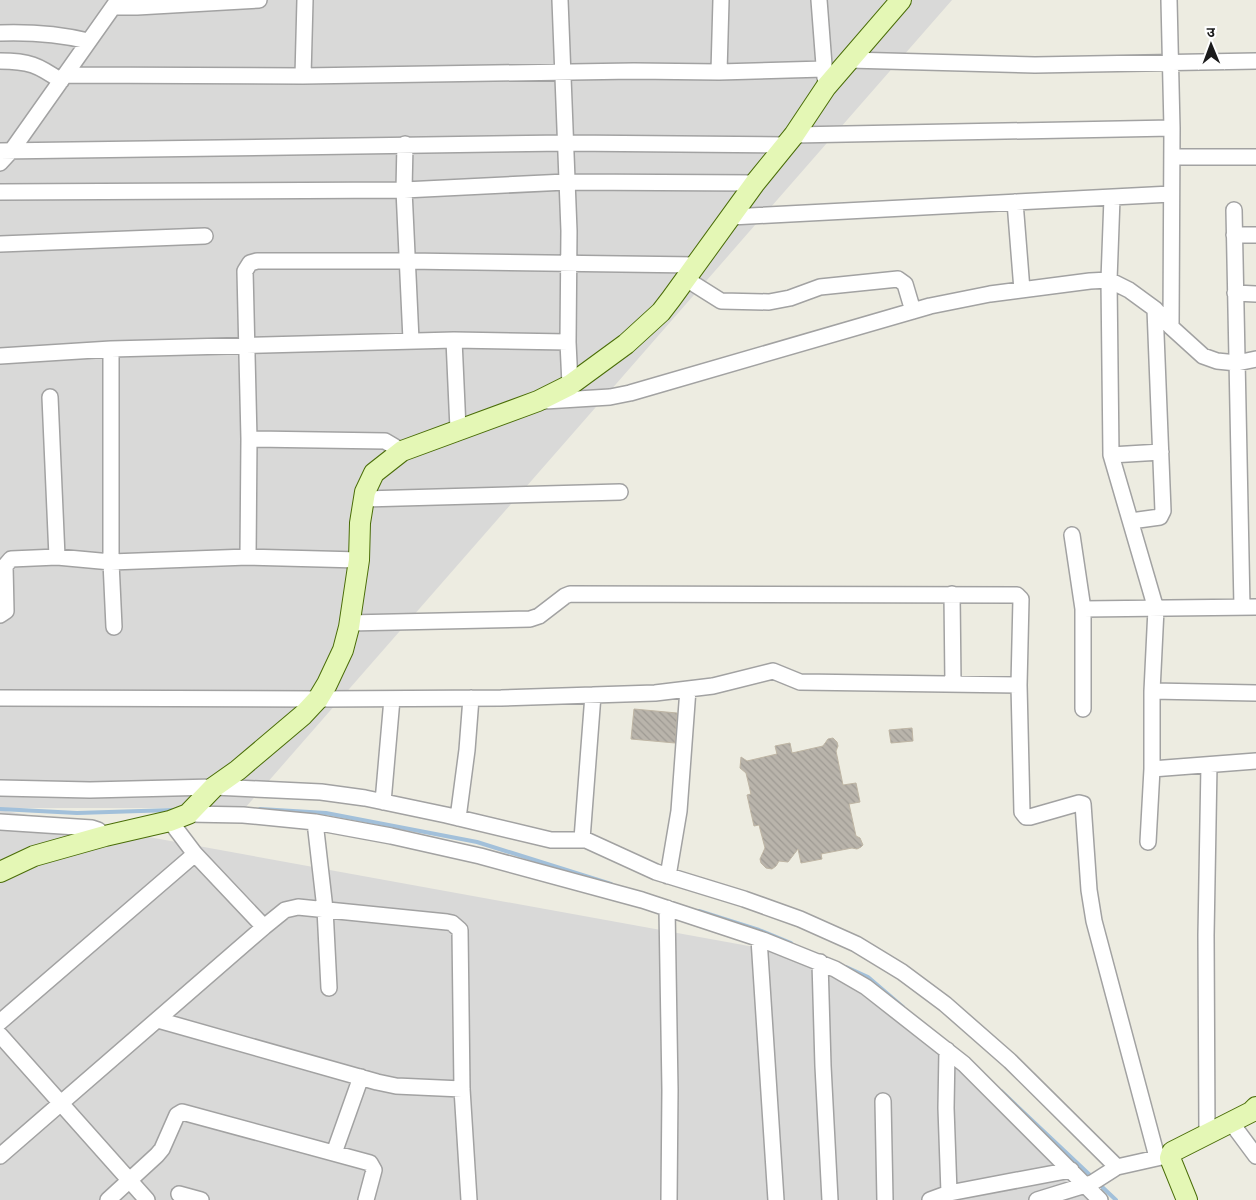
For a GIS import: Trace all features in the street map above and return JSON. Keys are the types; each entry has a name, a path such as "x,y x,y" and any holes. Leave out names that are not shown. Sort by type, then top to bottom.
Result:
{"street":[{"path":"0,163 6,150 63,78 116,3 137,7 259,0"},
{"path":"303,76 305,0"},
{"path":"560,0 566,142 570,385"},
{"path":"719,72 721,0"},
{"path":"819,0 825,78"},
{"path":"183,816 303,715 318,699 327,684 343,650 358,560 360,523 364,499 368,483 374,473 402,451 538,401 570,385 626,344 661,312 691,272 755,183 789,140 825,78 849,60 901,0"},
{"path":"1169,0 1172,128 1171,327"},
{"path":"0,33 31,32 68,36 88,41"},
{"path":"849,60 1035,65 1256,61"},
{"path":"0,61 34,64 63,78 562,71 719,72 825,78"},
{"path":"6,150 789,140 1172,128"},
{"path":"405,144 404,190 411,340"},
{"path":"1172,156 1256,157"},
{"path":"0,192 404,190 566,182 755,183"},
{"path":"731,217 1171,194"},
{"path":"1112,198 1108,280 1111,455 1156,608 1152,691 1152,769 1148,842"},
{"path":"1015,202 1022,290"},
{"path":"1083,608 1249,607 1237,363 1234,210"},
{"path":"1234,235 1256,235"},
{"path":"0,244 205,236"},
{"path":"248,557 245,271 246,266 250,263 256,261 407,261 569,263 691,272 721,301 769,302 790,298 820,287 898,279 902,280 905,284 913,311"},
{"path":"538,401 610,397 630,393 913,311 962,299 1090,280 1108,280 1130,290 1155,309 1171,327 1204,356 1217,361 1237,363 1256,359"},
{"path":"1235,293 1256,294"},
{"path":"1131,521 1160,518 1163,512 1155,309"},
{"path":"0,356 111,350 411,340 568,342"},
{"path":"454,340 458,429"},
{"path":"111,350 111,562 114,626"},
{"path":"50,397 57,557"},
{"path":"248,439 385,441 402,451"},
{"path":"1111,455 1161,452"},
{"path":"364,499 620,492"},
{"path":"1072,535 1083,608 1083,709"},
{"path":"0,616 6,611 4,559 57,557 111,562 248,557 358,560"},
{"path":"349,623 530,619 539,616 570,594 1012,594 1020,597 1019,686 1022,812 1026,817 1079,803 1083,804 1089,890 1094,921 1164,1156 1187,1200"},
{"path":"952,594 953,684"},
{"path":"0,698 392,699 655,693 713,686 773,671 800,682 1019,686"},
{"path":"668,876 679,811 688,689"},
{"path":"1152,691 1256,693"},
{"path":"582,839 593,695"},
{"path":"458,818 467,750 471,698"},
{"path":"383,802 392,699"},
{"path":"1152,769 1256,761"},
{"path":"1207,1133 1206,934 1209,765"},
{"path":"0,788 321,792 383,802 551,840 582,839 656,872 744,899 800,919 856,944 902,972 945,1004 1010,1061 1114,1169"},
{"path":"0,872 34,856 183,816 243,815 315,822 391,836 573,880 667,908 760,939 820,962 866,987 964,1064 1002,1099 1071,1170 1089,1184 1100,1200"},
{"path":"183,816 195,854 264,928"},
{"path":"0,822 92,828 105,836"},
{"path":"315,822 325,910 329,988"},
{"path":"0,1022 195,854"},
{"path":"0,1156 264,928 291,908 298,906 447,922 452,923 460,930 462,1089 469,1200"},
{"path":"667,908 670,1090 669,1200"},
{"path":"760,939 776,1200"},
{"path":"820,962 830,1200"},
{"path":"158,1020 396,1086 462,1089"},
{"path":"0,1035 147,1200"},
{"path":"947,1050 946,1108 949,1194"},
{"path":"334,1153 360,1077"},
{"path":"883,1101 884,1200"},
{"path":"1037,1200 1089,1184 1114,1169 1164,1156 1256,1108"},
{"path":"108,1200 157,1155 162,1149 178,1115 182,1112 372,1164 374,1170 366,1200"},
{"path":"1230,1122 1256,1156"},
{"path":"930,1200 949,1194 1071,1170"},
{"path":"179,1194 201,1200"}],"shaded area":[{"path":"0,0 115,0 0,162"},
{"path":"127,0 952,0 245,808 0,808 0,168"},
{"path":"0,810 831,961 868,977 1093,1200 0,1200"}],"building":[{"path":"634,709 677,713 675,743 631,739"},
{"path":"912,728 913,741 891,743 889,730"},
{"path":"833,738 838,746 836,751 843,785 856,783 860,802 849,804 856,836 860,838 863,845 857,849 852,848 821,854 822,859 801,863 798,849 788,862 779,861 772,869 766,868 760,859 765,848 759,825 754,826 747,795 751,794 746,773 740,768 741,757 747,761 777,754 775,746 790,743 792,753 823,746 828,739"}],"waterway":[{"path":"0,809 77,813 173,810"},
{"path":"260,809 326,813 477,842 611,884"},
{"path":"699,911 759,930 791,943"},
{"path":"846,967 868,977 903,1007"},
{"path":"1001,1091 1092,1177"},
{"path":"1099,1184 1116,1200"}]}
